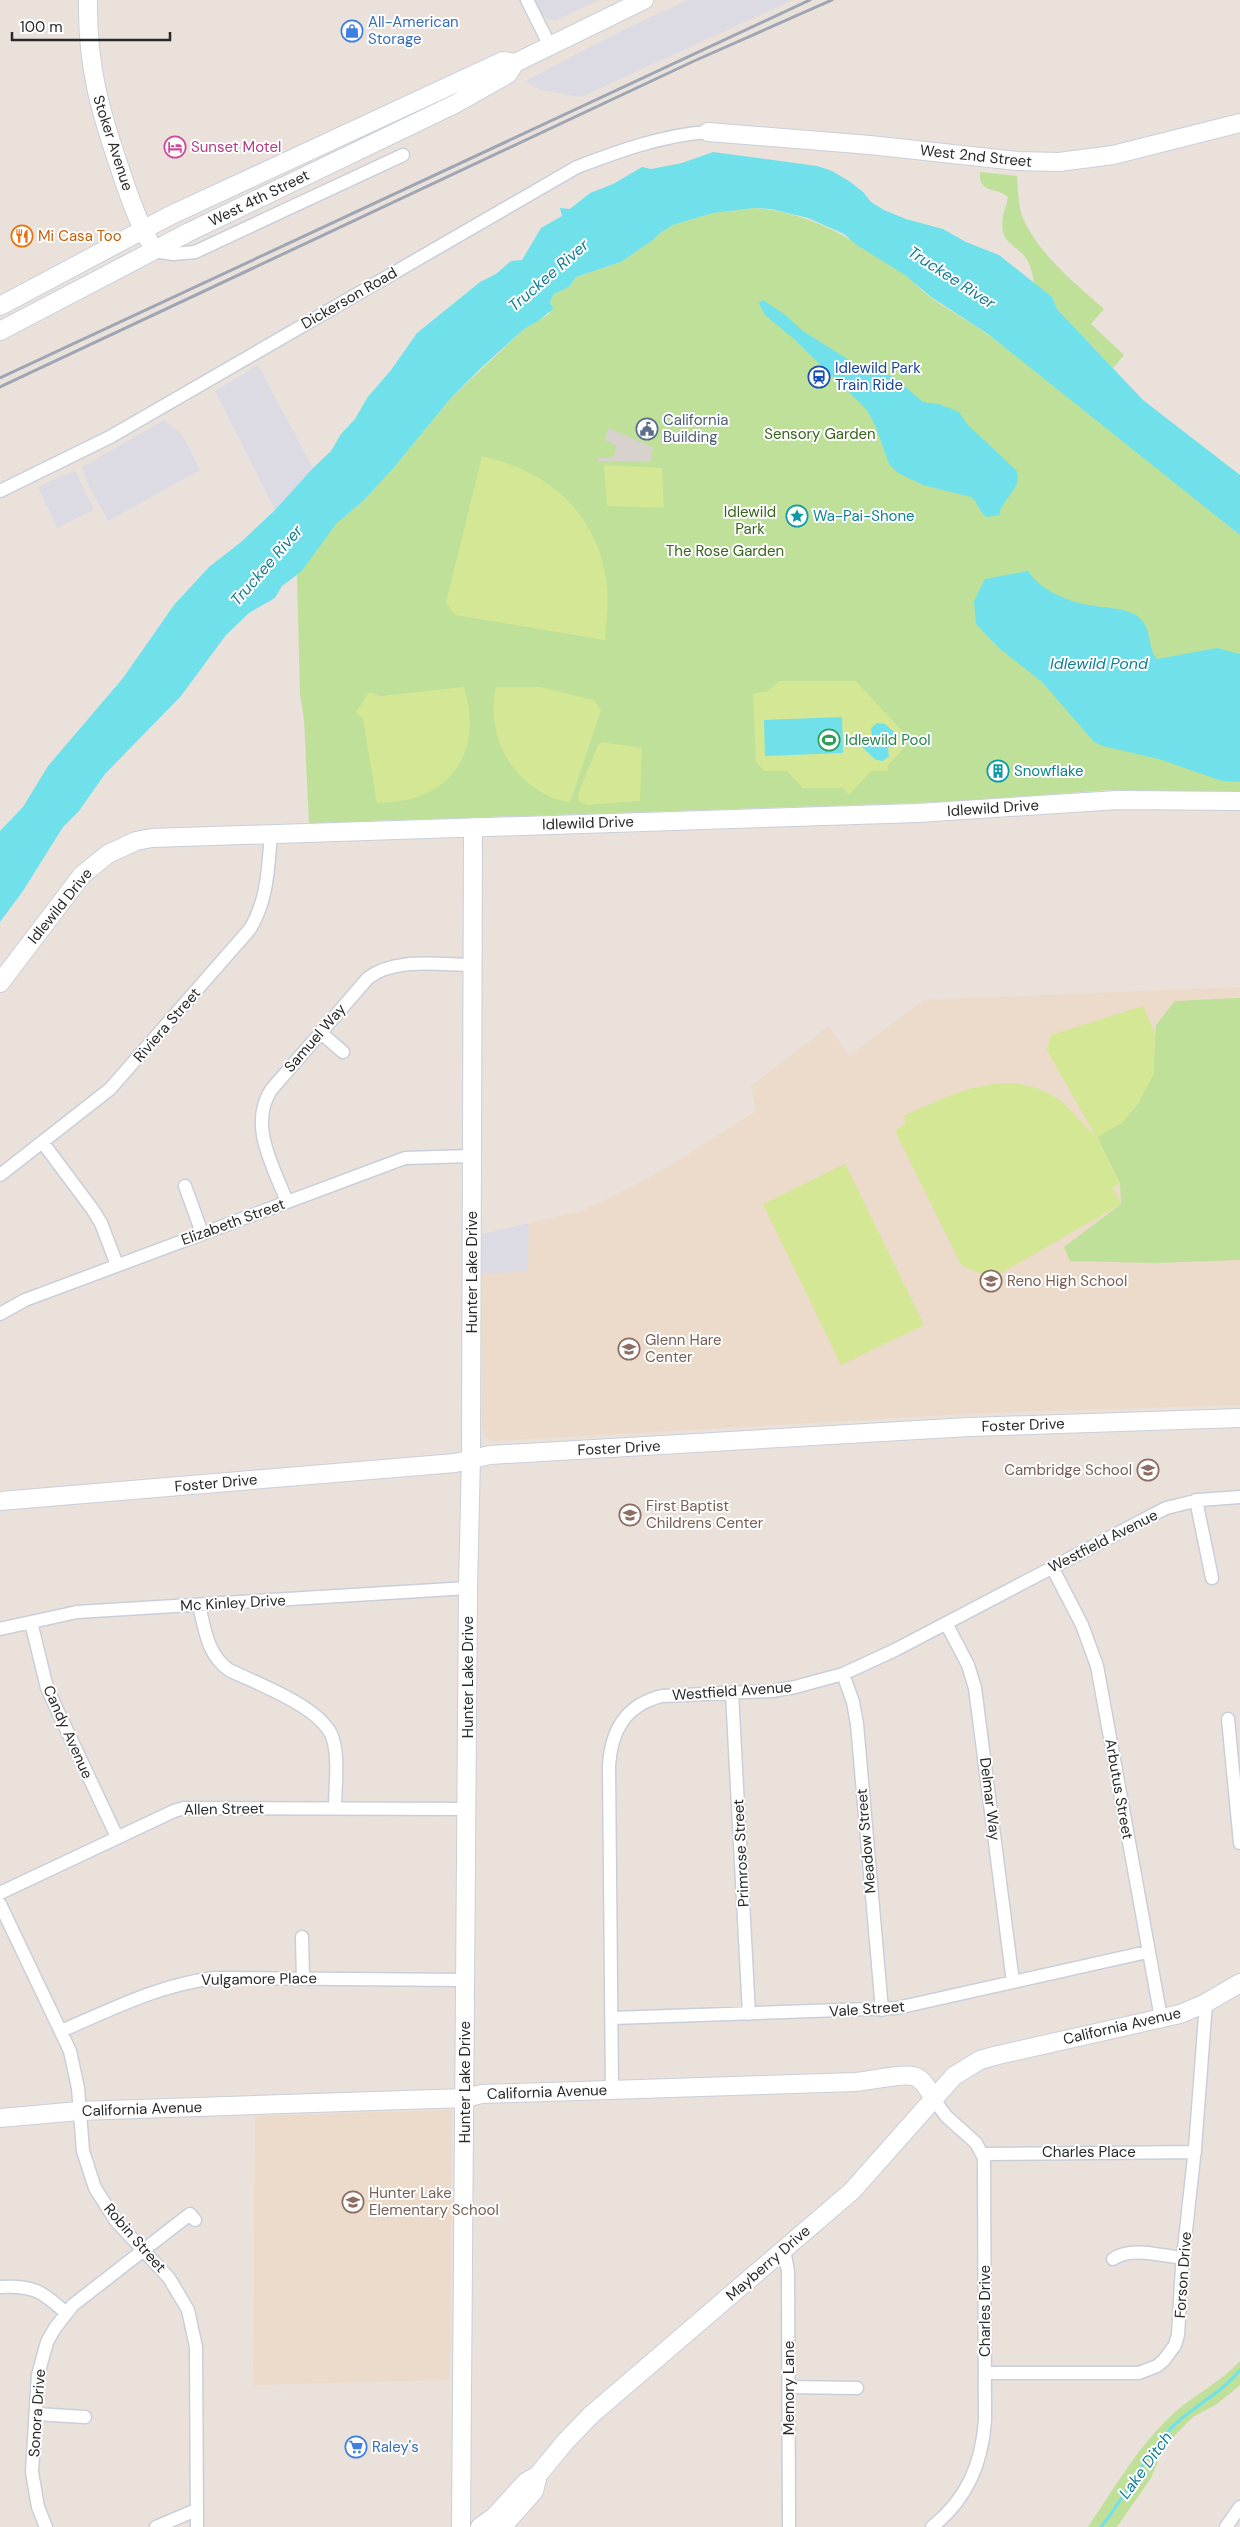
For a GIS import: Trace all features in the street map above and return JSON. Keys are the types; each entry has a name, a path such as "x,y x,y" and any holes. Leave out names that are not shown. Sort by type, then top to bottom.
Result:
{"street":[{"name":"Stoker Avenue","path":"88,0 92,68 100,109 143,230 154,251"},
{"path":"526,0 550,46"},
{"name":"West 4th Street","path":"0,331 189,232 455,104 508,74 515,63 644,0"},
{"name":"West 4th Street","path":"0,306 143,230 503,61 515,63"},
{"path":"447,87 455,104"},
{"name":"West 2nd Street","path":"708,132 870,145 1017,161 1059,162 1106,156 1240,123"},
{"name":"Dickerson Road","path":"0,491 110,437 577,167 621,151 678,136 708,132"},
{"path":"154,251 173,254 195,252 403,155"},
{"name":"Idlewild Drive","path":"0,983 82,875 108,854 136,841 152,838 965,811 1118,800 1240,801"},
{"name":"Hunter Lake Drive","path":"461,2527 468,1588 471,1458 473,827"},
{"name":"Riviera Street","path":"0,1175 110,1089 250,929 263,903 267,887 271,834"},
{"name":"Samuel Way","path":"287,1202 261,1132 261,1110 271,1090 320,1032 376,971 398,965 472,965"},
{"path":"320,1032 343,1052"},
{"path":"43,1143 101,1223 117,1265"},
{"name":"Elizabeth Street","path":"0,1314 25,1300 405,1158 472,1156"},
{"path":"185,1186 202,1233"},
{"name":"Foster Drive","path":"0,1501 455,1462 471,1458 968,1427 1240,1418"},
{"name":"Westfield Avenue","path":"612,2090 609,1766 613,1737 627,1714 648,1699 674,1694 732,1693 795,1687 843,1674 946,1623 1158,1512 1196,1500 1240,1497"},
{"path":"1196,1500 1212,1578"},
{"name":"Arbutus Street","path":"1052,1567 1082,1626 1097,1666 1147,1952 1161,2018"},
{"name":"Mc Kinley Drive","path":"0,1629 77,1612 468,1588"},
{"path":"199,1605 208,1645 220,1664 312,1711 328,1727 335,1750 335,1809"},
{"name":"Candy Avenue","path":"31,1622 47,1688 117,1837"},
{"name":"Delmar Way","path":"946,1623 968,1665 975,1688 1013,1982"},
{"name":"Meadow Street","path":"843,1674 857,1719 882,2010"},
{"name":"Primrose Street","path":"732,1693 749,2014"},
{"path":"1228,1719 1240,1844"},
{"name":"Allen Street","path":"0,1893 117,1837 184,1808 467,1809"},
{"name":"Robin Street","path":"0,1904 61,2032 75,2070 83,2151 95,2188 116,2221 169,2278 179,2293 194,2328 196,2347 197,2527"},
{"path":"302,1937 303,1978"},
{"name":"Vale Street","path":"612,2018 882,2010 910,2006 1147,1952"},
{"name":"Vulgamore Place","path":"61,2032 147,1994 191,1981 214,1978 466,1980"},
{"name":"California Avenue","path":"998,2054 1180,2014 1206,2003 1240,1983"},
{"name":"Forson Drive","path":"984,2374 1129,2374 1156,2366 1170,2354 1178,2335 1182,2258 1195,2152 1206,2003"},
{"name":"Mayberry Drive","path":"480,2527 504,2522 534,2491 538,2475 565,2442 591,2415 852,2191 933,2098 962,2069 998,2054"},
{"name":"California Avenue","path":"0,2118 79,2111 465,2098 482,2094 856,2082 905,2075 915,2076 922,2082 933,2098"},
{"path":"933,2098 946,2116 976,2143 983,2154"},
{"name":"Charles Place","path":"983,2154 1195,2152"},
{"name":"Charles Drive","path":"938,2525 963,2495 977,2467 984,2436 985,2167 983,2154"},
{"name":"Sonora Drive","path":"46,2527 34,2490 36,2414 41,2358 54,2328 66,2313 190,2214 195,2220"},
{"name":"Memory Lane","path":"784,2250 788,2270 790,2527"},
{"path":"1113,2259 1119,2255 1131,2252 1182,2258"},
{"path":"0,2287 19,2286 38,2290 66,2313"},
{"path":"789,2388 857,2388"},
{"path":"36,2414 85,2417"},
{"path":"461,2497 466,2508 474,2512 491,2514 504,2522"},
{"path":"1226,2527 1240,2507"},
{"path":"156,2527 196,2510"}],"shaded area":[{"path":"530,0 600,0 557,20 550,20 537,12"},
{"path":"688,0 793,0 581,97 540,90 525,81 627,28"},
{"path":"258,365 313,468 275,510 215,391"},
{"path":"164,420 183,436 200,470 108,521 87,482 82,467"},
{"path":"608,428 653,447 650,462 598,461 598,458 613,457 616,451 616,445 605,440"},
{"path":"75,470 94,510 57,528 38,487"},
{"name":"Reno High School","path":"1240,987 1240,1405 984,1413 497,1441 488,1440 485,1437 482,1428 482,1274 528,1272 529,1223 582,1211 633,1186 668,1167 756,1111 751,1086 829,1026 849,1056 924,1000"},
{"path":"529,1223 528,1272 482,1274 482,1234"},
{"name":"Hunter Lake Elementary School","path":"452,2110 450,2380 253,2385 255,2116"}],"green space":[{"path":"980,172 1017,176 1018,197 1023,218 1038,244 1070,279 1104,309 1091,324 1124,355 1113,368 1057,309 1052,297 1034,284 1032,271 1026,258 1007,240 1003,232 1003,219 1008,197 985,187 980,179"},
{"name":"Idlewild Park","path":"754,208 796,216 834,230 904,274 930,297 987,334 1052,382 1240,535 1240,792 1110,790 943,802 309,823 304,719 300,695 297,575 336,524 363,501 391,471 451,398 524,329 549,314 552,304 550,301 554,294 569,287 576,277 621,262 673,225 713,213"},
{"path":"482,456 506,463 529,473 549,485 567,500 582,517 594,537 602,560 607,586 608,606 605,640 455,615 446,603"},
{"path":"604,465 662,468 664,508 607,506"},
{"name":"Idlewild Pool","path":"779,681 856,681 902,731 903,749 888,765 888,771 871,771 849,795 843,788 803,788 787,771 765,771 756,762 753,694 768,691"},
{"path":"464,687 469,712 469,734 464,754 455,770 441,784 424,794 402,801 377,803 363,719 356,712 369,692 380,696"},
{"path":"496,687 540,687 594,700 601,710 570,803 551,797 534,788 509,761 500,744 495,726"},
{"path":"602,742 642,748 640,801 587,805 579,801 578,794 598,745"},
{"path":"1240,998 1240,1260 1155,1263 1070,1261 1064,1247 1121,1204 1120,1183 1097,1137 1153,1074 1156,1025 1175,1001"},
{"path":"1143,1006 1155,1034 1154,1074 1138,1104 1122,1123 1097,1137 1120,1183 1113,1188 1121,1204 993,1278 962,1266 895,1131 906,1123 904,1116 973,1088 991,1084 1010,1083 1028,1086 1053,1096 1066,1106 1095,1135 1047,1050 1051,1035"},
{"path":"845,1164 924,1325 841,1365 763,1204"},
{"path":"1240,2361 1240,2385 1217,2404 1193,2417 1163,2449 1151,2478 1117,2527 1088,2527 1128,2467 1161,2425 1182,2406 1224,2376"}],"water":[{"name":"Truckee River","path":"713,152 817,166 832,171 849,181 863,192 871,202 884,210 906,219 943,229 966,242 999,255 1052,297 1057,309 1143,400 1240,475 1240,535 988,334 931,297 905,275 857,245 844,234 808,218 771,209 754,208 713,213 673,225 621,262 576,277 569,287 554,294 550,301 553,309 524,329 451,398 391,471 363,501 336,524 301,572 282,586 275,598 249,613 226,635 181,696 105,774 79,811 63,827 23,891 0,922 0,831 23,807 48,766 123,678 174,605 209,567 241,542 275,510 331,451 341,434 355,419 367,398 391,370 417,333 480,282 496,274 511,261 522,260 541,228 562,216 560,208 570,209 590,193 613,184 642,167 651,169 682,163"},
{"path":"763,300 784,314 803,331 857,365 883,372 895,378 923,402 939,404 959,412 967,424 1016,470 1018,476 1015,488 1004,503 999,515 987,517 971,497 923,485 898,473 889,464 875,425 867,410 794,339 765,315 759,303"},
{"name":"Idlewild Pond","path":"1028,571 1049,591 1067,599 1136,615 1145,625 1157,659 1217,648 1240,654 1240,782 1222,781 1159,759 1103,746 1094,742 1042,682 999,648 976,624 974,601 985,579"},
{"path":"842,717 843,753 765,756 764,720"},
{"path":"877,723 885,724 899,736 888,748 889,756 883,761 876,760 862,747 872,737 871,728"}],"waterway":[{"name":"Lake Ditch","path":"1101,2527 1151,2453 1170,2429 1224,2386 1240,2370"}],"railway":[{"path":"0,378 810,0"},
{"path":"0,387 694,61 832,0"}],"place":[{"name":"All-American Storage","path":"352,31"},
{"name":"Sunset Motel","path":"175,147"},
{"name":"Mi Casa Too","path":"22,236"},
{"name":"Idlewild Park Train Ride","path":"819,377"},
{"name":"California Building","path":"647,429"},
{"name":"Wa-Pai-Shone","path":"797,516"},
{"name":"Idlewild Pool","path":"829,740"},
{"name":"Snowflake","path":"998,771"},
{"name":"Reno High School","path":"991,1281"},
{"name":"Glenn Hare Center","path":"629,1349"},
{"name":"Cambridge School","path":"1148,1470"},
{"name":"First Baptist Childrens Center","path":"630,1515"},
{"name":"Hunter Lake Elementary School","path":"353,2202"},
{"name":"Raley's","path":"356,2447"}],"park label":[{"name":"Sensory Garden","path":"820,434"},
{"name":"The Rose Garden","path":"725,551"}]}
